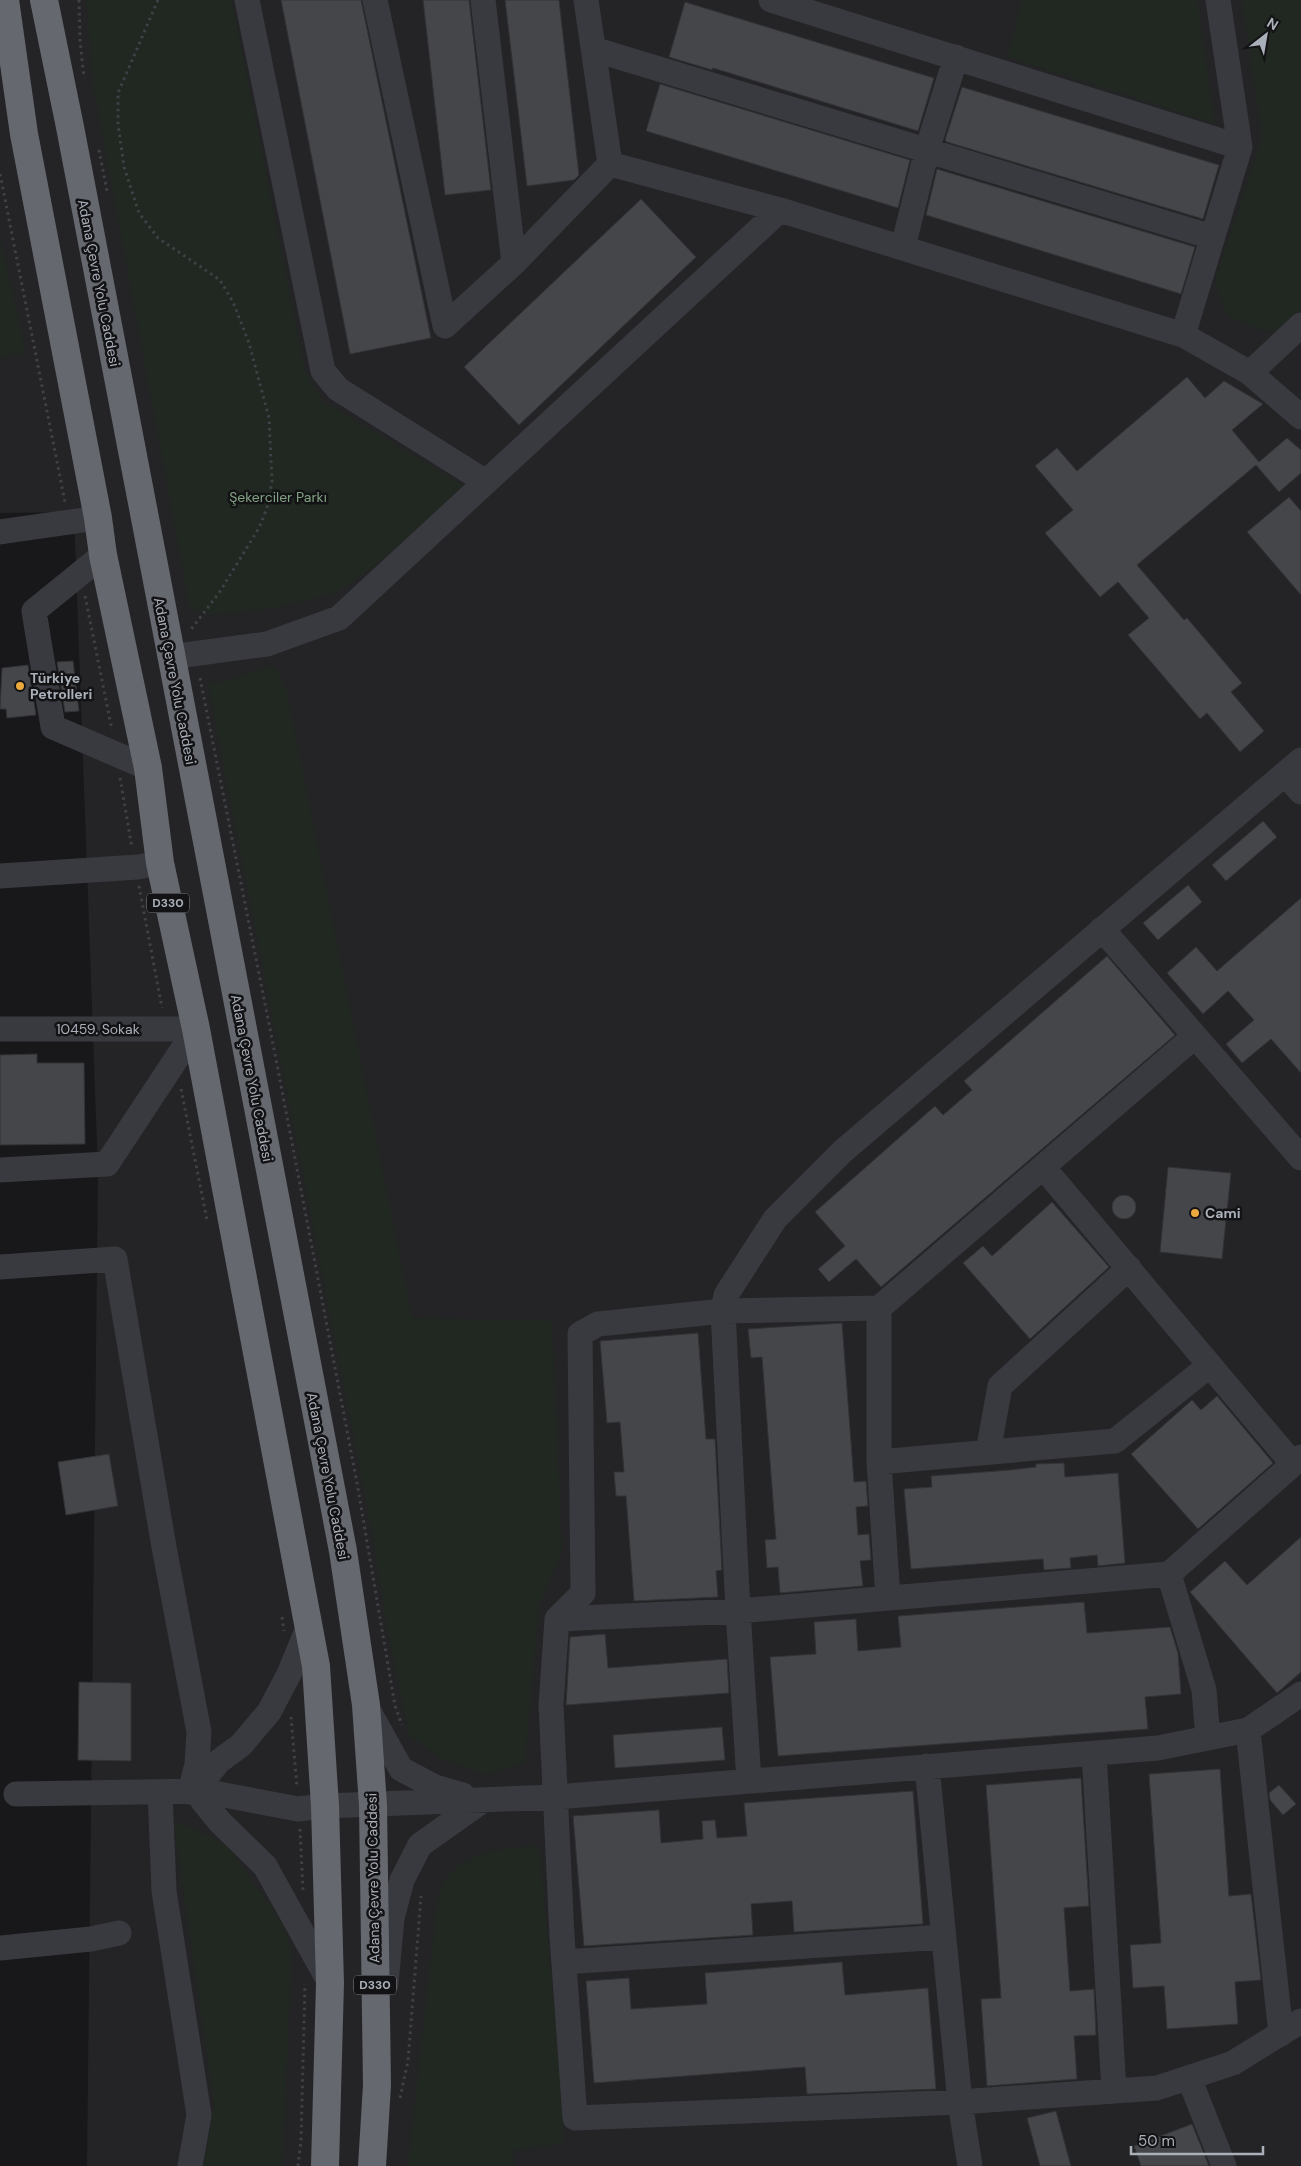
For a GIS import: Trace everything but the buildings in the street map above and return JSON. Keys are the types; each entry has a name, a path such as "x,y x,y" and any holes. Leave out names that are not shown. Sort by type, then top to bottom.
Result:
{"highway":[{"name":"D330","path":"5,0 24,134 98,518 103,555 148,768 148,865 196,1029 296,1630 316,1666 325,1806 318,1980 325,2166"},
{"name":"Adana Çevre Yolu Caddesi","path":"44,0 343,1551 366,1705 373,1805 377,2085 372,2166"},
{"path":"60,0 70,127"},
{"path":"0,63 24,134"}],"street":[{"path":"247,0 323,371 338,389 486,482"},
{"path":"376,0 445,326 514,263 610,164"},
{"path":"483,0 514,263"},
{"path":"586,0 610,164"},
{"path":"771,0 1240,147"},
{"path":"1183,335 1240,147 1218,0"},
{"path":"593,49 1212,236"},
{"path":"903,247 927,150 956,57"},
{"path":"610,164 780,210 1183,335 1250,373 1301,417"},
{"path":"170,656 267,644 338,618 780,210"},
{"path":"1250,373 1301,326"},
{"path":"0,532 98,518"},
{"path":"103,555 34,611 53,728 148,768"},
{"path":"749,1781 738,1611 723,1310 726,1296 774,1219 842,1151 1102,929 1296,775"},
{"path":"0,876 148,865"},
{"path":"1102,929 1301,1158"},
{"name":"10459. Sokak","path":"0,1029 196,1029"},
{"path":"0,1170 107,1164 196,1029"},
{"path":"1195,1036 879,1308 723,1310 598,1324 580,1334 582,1593 557,1619 551,1705 564,1962 575,2118 960,2102 1157,2088 1233,2063 1291,2027 1248,1730"},
{"path":"557,1619 738,1611 1169,1574 1297,1460 1210,1365 1043,1166"},
{"path":"0,1268 115,1259 164,1547 199,1732 197,1791 220,1822 265,1866 318,1980"},
{"path":"988,1452 1000,1386 1129,1268"},
{"path":"879,1308 879,1462 888,1598"},
{"path":"879,1462 1115,1441 1210,1365"},
{"path":"1169,1574 1204,1690 1208,1738"},
{"path":"197,1791 218,1762 241,1745 269,1712 289,1674 296,1630"},
{"path":"16,1794 197,1791 298,1809 325,1806 556,1797 1158,1748 1248,1730 1301,1694"},
{"path":"366,1705 401,1769 435,1787 482,1801"},
{"path":"1094,1753 1114,2091"},
{"path":"927,1766 960,2102 970,2166"},
{"path":"160,1792 164,1891 199,2115 190,2166"},
{"path":"377,2085 392,1918 402,1880 420,1844 482,1801"},
{"path":"0,1948 91,1939 119,1933"},
{"path":"564,1962 944,1937"},
{"path":"1189,2078 1224,2166"}],"path":[{"path":"158,0 118,93 118,124 124,167 138,213 158,238 220,280 232,302 249,343 269,418 272,481 259,528 219,593 170,656"},
{"path":"0,174 69,523"},
{"path":"81,573 116,754 148,865 166,1029"},
{"path":"175,1061 208,1224"},
{"path":"282,1615 296,1630"},
{"path":"291,1709 303,1894"},
{"path":"298,2166 318,1980"}],"shaded area":[{"path":"0,0 1301,0 1301,2166 87,2166 98,1172 74,512 0,513"}],"green space":[{"name":"Şekerciler Parkı","path":"86,0 232,0 305,370 323,401 463,485 425,523 368,571 336,593 268,609 211,615 190,609 93,83"},
{"path":"1022,0 1197,0 1215,124 1008,57"},
{"path":"1242,0 1301,0 1301,309 1276,331 1257,329 1227,315 1215,282 1262,138"},
{"path":"0,238 26,353 0,357"},
{"path":"274,666 287,692 412,1318 552,1321 562,1552 539,1605 525,1762 484,1775 441,1758 409,1735 387,1628 373,1537 208,685"},
{"path":"184,1824 227,1845 282,1923 292,1953 282,2166 204,2166 214,2103 174,1826"},
{"path":"539,1845 563,2102 563,2143 513,2151 514,2166 408,2166 437,1902 444,1883 452,1872 473,1858 499,1850"}],"place":[{"name":"Türkiye Petrolleri","path":"20,686"},
{"name":"Cami","path":"1195,1213"}]}
